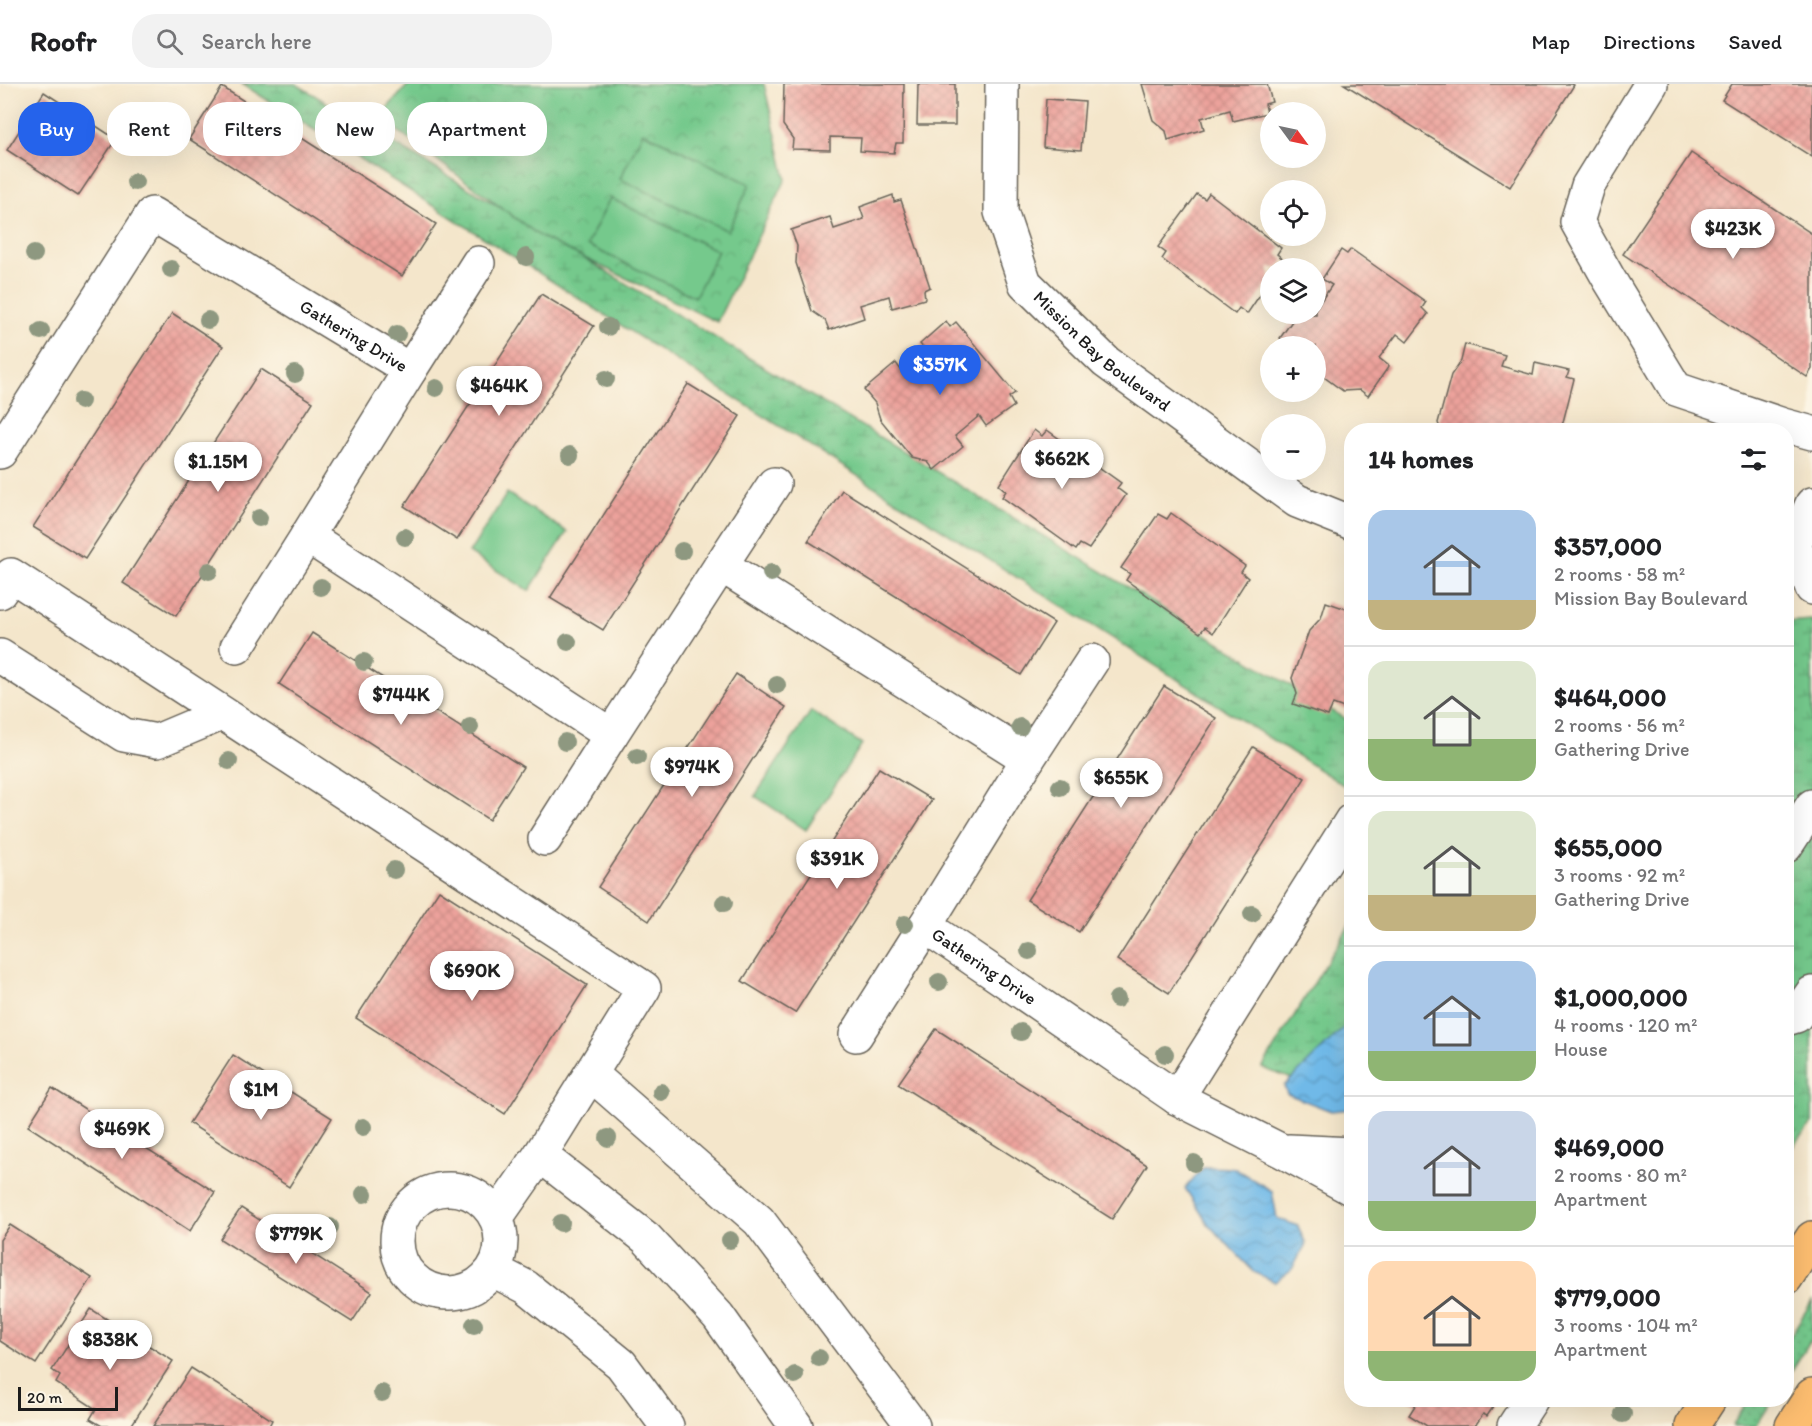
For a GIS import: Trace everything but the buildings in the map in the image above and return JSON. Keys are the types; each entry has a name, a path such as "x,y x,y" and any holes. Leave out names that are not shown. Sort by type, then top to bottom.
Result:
{"main road":[{"path":"1794,1266 1812,1238"},
{"path":"1792,1426 1812,1395"},
{"path":"1692,1426 1704,1407"}],"street":[{"name":"Mission Bay Boulevard","path":"1002,84 1001,212 1025,283 1106,362 1297,501 1344,520"},
{"path":"1651,84 1588,186 1577,222 1676,389 1777,423"},
{"name":"Gathering Drive","path":"0,452 152,214 410,370 237,647"},
{"path":"410,370 478,263"},
{"path":"1794,428 1812,433"},
{"path":"545,839 774,484"},
{"path":"1812,504 1795,557 1812,588"},
{"path":"307,536 611,735"},
{"path":"721,565 1028,759"},
{"path":"0,592 11,575 644,988 540,1155 496,1218"},
{"path":"0,656 124,735 157,741 221,714"},
{"name":"Gathering Drive","path":"1092,661 1028,759 925,926 1177,1098 1344,1185"},
{"path":"1794,834 1812,807"},
{"path":"1177,1098 1344,832"},
{"path":"856,1035 925,926"},
{"path":"1794,1017 1812,993"},
{"path":"591,1074 759,1221 913,1426"},
{"path":"1282,1151 1344,1154"},
{"path":"540,1155 646,1238 718,1316 796,1426"},
{"path":"455,1189 472,1194 486,1204 496,1218 501,1235 500,1253 493,1270 481,1282 466,1291 450,1294 433,1292 417,1283 405,1271 398,1256 396,1239 400,1222 409,1207 422,1196 438,1190 455,1189"},
{"path":"493,1270 526,1287 621,1364 667,1426"},
{"path":"1514,1426 1526,1407"}],"green space":[{"path":"242,84 296,84 326,102 315,102 315,130 303,123 303,102 270,102"},
{"path":"409,84 764,84 786,179 717,322 541,237 432,156 547,156 547,102 407,102 407,138 395,129 395,102 393,102"},
{"path":"643,132 750,184 728,231 620,179"},
{"path":"395,144 407,151 407,156 415,156 1344,718 1344,786 355,156 395,156"},
{"path":"610,198 718,251 695,297 587,245"},
{"path":"507,493 567,532 529,591 469,553"},
{"path":"1812,620 1812,1123 1794,1145 1794,621"},
{"path":"811,711 862,744 806,830 755,796"},
{"path":"1344,934 1344,1097 1262,1068"},
{"path":"1812,1301 1812,1338 1794,1367 1794,1330"},
{"path":"1744,1407 1768,1407 1756,1426 1732,1426"}],"water":[{"path":"1344,1028 1344,1110 1331,1111 1287,1094 1284,1086"},
{"path":"1204,1167 1234,1168 1272,1191 1277,1218 1298,1226 1306,1244 1292,1269 1275,1282 1254,1272 1208,1224 1185,1188"}]}
